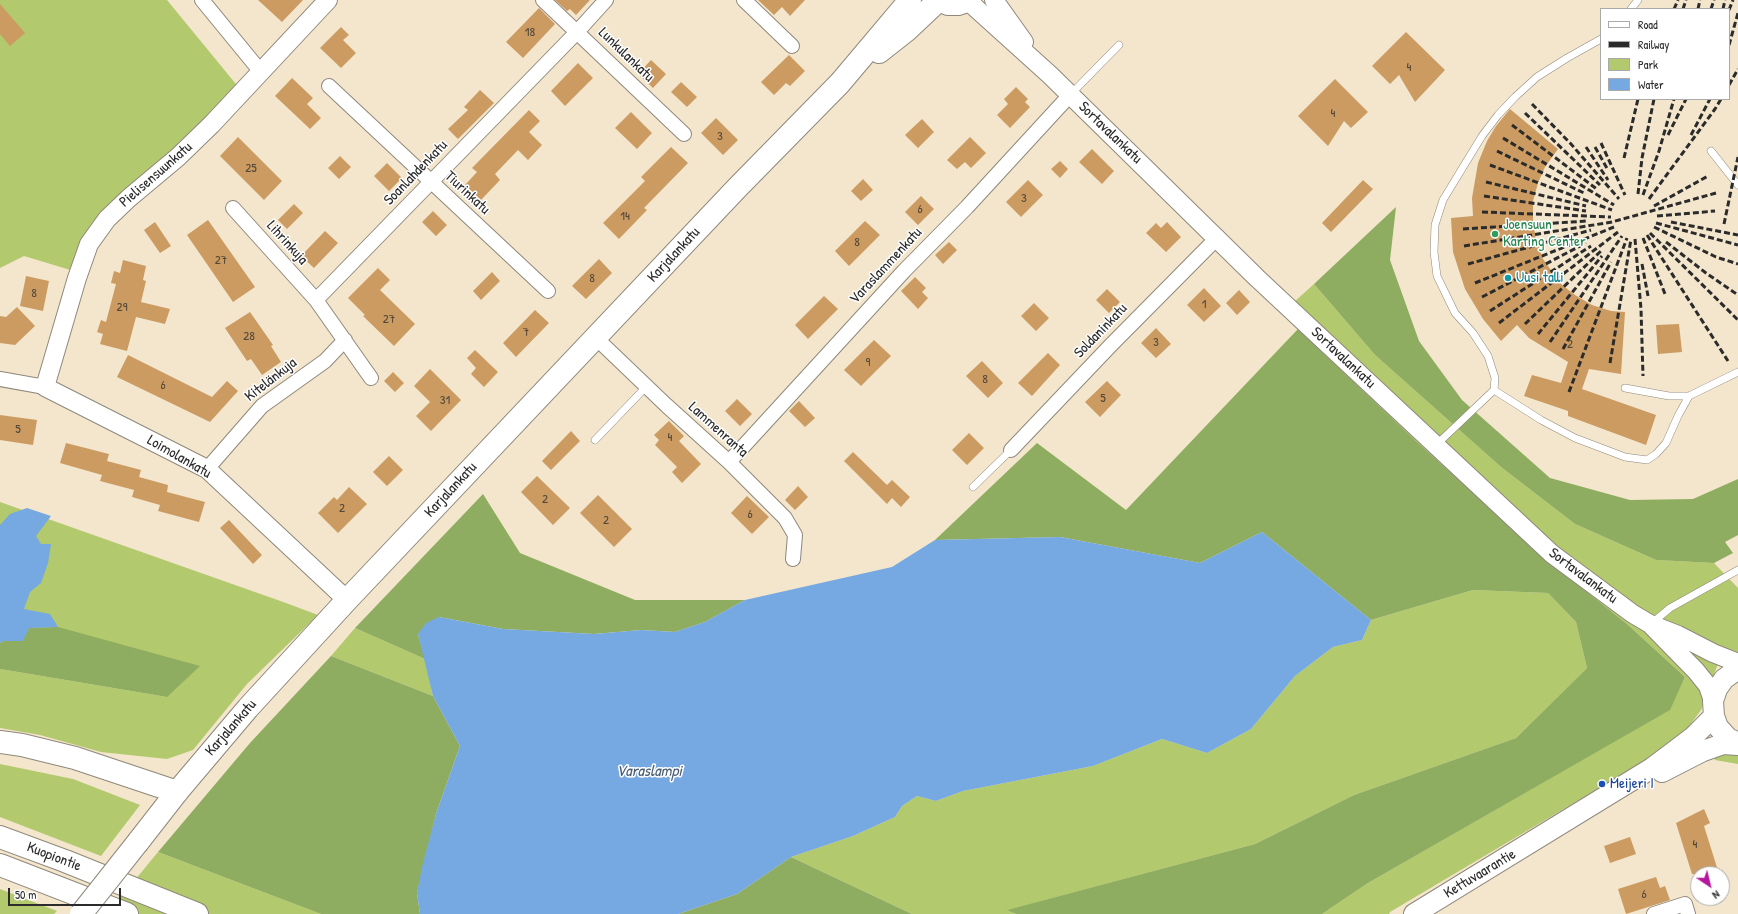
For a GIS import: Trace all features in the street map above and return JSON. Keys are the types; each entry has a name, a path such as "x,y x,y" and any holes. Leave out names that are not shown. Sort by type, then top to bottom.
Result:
{"main road":[{"name":"Karjalankatu","path":"81,914 177,792 232,729 248,708 347,600 727,199 840,83 910,0"},
{"name":"Karjalankatu","path":"840,83 907,30 939,0"},
{"path":"939,0 953,4 969,1"},
{"path":"1738,669 1724,678 1717,688 1713,709 1718,727 1728,738 1738,744"},
{"name":"Kettuvaarantie","path":"1414,914 1652,768 1693,737 1713,709"},
{"path":"0,742 22,745 75,758 177,792"},
{"name":"Kettuvaarantie","path":"1525,847 1703,751 1723,744 1738,744"},
{"name":"Kuopiontie","path":"0,837 65,861 197,914"},
{"name":"Kuopiontie","path":"0,865 127,914"}],"street":[{"path":"202,0 261,72"},
{"name":"Pielisensuunkatu","path":"45,387 77,278 89,244 107,219 129,198 178,157 261,72 328,0"},
{"name":"Lunkulankatu","path":"543,0 684,134"},
{"name":"Soanlahdenkatu","path":"316,300 577,32 606,0"},
{"path":"744,0 792,46"},
{"name":"Sortavalankatu","path":"994,0 1050,76"},
{"name":"Sortavalankatu","path":"969,1 1070,95 1263,283 1435,446 1552,554 1633,614 1650,624 1678,635 1713,653 1738,663"},
{"name":"Tiurinkatu","path":"328,86 548,291"},
{"name":"Varaslammenkatu","path":"729,462 904,271 967,206 1070,95"},
{"name":"Lihrinkuja","path":"233,208 316,300"},
{"name":"Soldaninkatu","path":"1011,450 1116,340 1218,238"},
{"path":"316,300 371,378"},
{"name":"Lammenranta","path":"596,338 646,387 729,462 791,526 796,535 793,559"},
{"name":"Kitelänkuja","path":"207,469 262,406 325,361 345,340"},
{"name":"Loimolankatu","path":"0,379 45,387 207,469 347,600"},
{"name":"Sortavalankatu","path":"1650,624 1696,671 1708,686 1713,709"},
{"path":"1654,914 1685,904 1688,914"}],"lane":[{"path":"1632,8 1638,0"},
{"path":"1435,446 1494,390 1495,378 1488,356 1473,333 1455,313 1437,276 1434,252 1435,225 1443,200 1498,115 1537,77 1600,40"},
{"path":"1070,95 1119,45"},
{"path":"1711,151 1738,185"},
{"path":"1625,388 1669,396 1689,396 1738,372"},
{"path":"595,440 646,387"},
{"path":"1494,390 1541,420 1575,438 1625,456 1647,460 1656,454 1666,443 1689,396"},
{"path":"973,487 1011,450"},
{"path":"1650,624 1670,608 1738,570"}],"green space":[{"path":"0,0 167,0 240,89 128,195 77,272 24,256 0,268"},
{"path":"1396,207 1390,260 1419,341 1462,400 1550,478 1630,500 1693,499 1738,479 1738,535 1725,542 1733,553 1714,563 1656,560 1575,524 1501,467 1375,355 1314,284"},
{"path":"1314,284 1375,355 1501,467 1575,524 1656,560 1714,563 1738,588 1738,654 1723,650 1701,710 1682,736 1643,762 1390,912 1389,914 1322,914 1368,883 1669,710 1685,677 1627,624 1547,560 1417,442 1298,329 1293,303"},
{"path":"1298,329 1417,442 1547,560 1627,624 1685,677 1670,710 1368,883 1322,914 1016,914 1007,910 1255,844 1354,795 1516,738 1587,668 1576,622 1548,593 1473,590 1371,620 1262,532 1200,563 1060,537 935,540 1037,443 1126,510"},
{"path":"483,494 520,553 635,600 745,600 705,622 675,632 641,630 594,634 503,629 439,617 418,634 425,659 355,628"},
{"path":"0,502 318,615 247,684 193,750 167,759 101,752 40,735 0,728 0,669 167,697 23,641 3,641 0,643"},
{"path":"1473,590 1548,593 1576,622 1587,668 1516,738 1354,795 1255,844 1008,910 1016,914 912,914 791,857 853,836 895,817 902,806 917,796 936,801 963,791 1093,766 1162,739 1207,753 1251,729 1295,676 1333,647 1362,640 1371,620"},
{"path":"58,627 200,666 167,697 0,669 0,643 3,641 23,640 29,628"},
{"path":"355,628 425,659 433,696 331,656"},
{"path":"331,656 433,696 460,746 436,814 417,893 420,914 321,914 158,852 250,743"},
{"path":"1712,754 1738,754 1738,764 1715,760"},
{"path":"0,764 73,779 140,805 101,856 0,817"},
{"path":"158,852 321,914 107,914"},
{"path":"791,857 912,914 678,914 737,894"},
{"path":"0,889 57,911 54,914 0,914"}],"water":[{"path":"27,508 51,516 36,536 41,544 51,544 48,563 41,583 30,592 24,609 50,614 58,627 29,628 23,641 3,641 0,643 0,525 10,514"},
{"name":"Varaslampi","path":"1262,532 1371,620 1362,640 1333,647 1295,676 1251,729 1207,753 1162,739 1093,766 963,791 936,801 917,796 902,806 895,817 853,836 791,857 737,894 678,914 420,914 417,893 422,867 436,814 460,746 433,696 418,634 426,623 439,617 503,629 594,634 641,630 675,632 705,622 745,600 892,567 935,540 1060,537 1200,563"}],"building":[{"path":"258,0 303,0 282,22"},
{"path":"555,0 590,0 576,15 570,9 567,11"},
{"path":"758,0 805,0 790,16 782,7 774,15"},
{"path":"0,4 25,33 10,46 0,34"},
{"path":"539,8 555,24 523,58 506,42"},
{"path":"341,27 349,35 343,40 356,53 341,68 320,48"},
{"path":"1406,32 1445,70 1415,102 1399,75 1390,84 1372,66"},
{"path":"789,55 805,71 790,86 786,83 774,95 761,82"},
{"path":"651,60 666,74 653,88 638,74"},
{"path":"578,63 593,78 565,106 551,91"},
{"path":"292,78 313,98 307,104 321,118 310,129 275,96"},
{"path":"1335,79 1368,112 1351,128 1344,121 1328,146 1298,116"},
{"path":"681,82 697,97 687,107 671,92"},
{"path":"1016,87 1028,99 1025,102 1030,107 1010,128 997,115 1008,104 1004,99"},
{"path":"480,90 494,103 458,139 448,129 468,110 464,107"},
{"name":"Uusi talli","path":"1510,109 1558,149 1545,167 1538,183 1533,201 1533,220 1536,240 1543,259 1561,284 1575,295 1592,305 1611,311 1625,312 1621,374 1589,369 1582,389 1656,415 1646,445 1568,416 1568,411 1524,396 1532,375 1561,383 1568,362 1529,338 1517,325 1501,341 1483,319 1465,289 1453,252 1451,218 1473,216 1472,198 1478,163 1487,141 1496,126"},
{"path":"529,110 540,121 529,132 542,145 528,160 518,150 495,174 500,180 481,200 465,185 477,172 472,168"},
{"path":"631,112 652,133 637,149 615,128"},
{"path":"716,118 738,140 723,155 701,133"},
{"path":"922,119 934,132 918,148 905,135"},
{"path":"238,137 282,181 264,200 220,156"},
{"path":"970,137 986,153 971,168 965,162 957,169 947,160"},
{"path":"671,147 688,163 644,208 647,210 619,239 603,223 645,181 641,177"},
{"path":"1092,149 1114,171 1102,184 1079,162"},
{"path":"340,156 351,167 339,179 328,168"},
{"path":"1060,161 1068,169 1060,178 1051,169"},
{"path":"387,163 402,178 389,191 374,176"},
{"path":"863,179 873,190 861,201 851,191"},
{"path":"1028,180 1043,195 1021,217 1006,202"},
{"path":"1363,180 1373,189 1331,232 1322,223"},
{"path":"921,196 934,209 918,225 905,212"},
{"path":"294,204 303,213 287,229 278,220"},
{"path":"433,211 447,225 436,236 422,222"},
{"path":"208,220 255,287 233,302 187,235"},
{"path":"865,221 880,235 849,266 835,251"},
{"path":"155,222 171,246 160,253 144,230"},
{"path":"1167,222 1181,237 1166,252 1146,233 1156,223 1161,228"},
{"path":"325,231 338,243 314,268 301,256"},
{"path":"949,242 957,250 943,264 935,255"},
{"path":"599,259 612,273 586,299 572,286"},
{"path":"123,260 146,266 143,280 146,281 141,302 170,309 165,324 136,317 127,351 100,344 103,334 97,332 101,320 106,322 116,284 111,283 114,271 120,273"},
{"path":"378,268 390,280 380,290 415,324 394,346 363,316 365,315 348,298"},
{"path":"492,272 500,281 481,300 473,291"},
{"path":"26,276 49,281 43,311 20,306"},
{"path":"915,277 926,288 922,292 928,298 918,309 901,291"},
{"path":"1204,288 1221,306 1204,322 1187,305"},
{"path":"1107,289 1120,302 1109,313 1096,300"},
{"path":"1239,290 1250,302 1237,315 1226,303"},
{"path":"824,296 838,309 808,339 795,325"},
{"path":"1034,303 1049,318 1036,331 1021,316"},
{"path":"17,307 35,326 15,345 0,343 0,316 6,317"},
{"path":"535,310 549,323 516,357 503,343"},
{"path":"250,312 273,345 271,346 281,362 262,375 251,359 247,361 225,328"},
{"path":"1679,324 1682,352 1658,354 1656,325"},
{"path":"1156,328 1171,344 1156,358 1141,343"},
{"path":"874,340 891,356 861,386 844,370"},
{"path":"475,350 498,372 484,387 471,374 476,368 467,358"},
{"path":"1048,353 1060,365 1032,396 1018,383"},
{"path":"128,355 212,397 227,381 238,391 210,422 117,377"},
{"path":"982,361 1003,383 988,398 966,376"},
{"path":"430,369 461,400 431,431 416,416 430,402 414,386"},
{"path":"393,372 404,383 395,392 384,381"},
{"path":"1107,381 1121,395 1100,417 1085,402"},
{"path":"737,399 752,414 740,426 725,411"},
{"path":"799,401 815,418 805,427 789,411"},
{"path":"0,415 37,420 33,445 0,440"},
{"path":"669,421 684,436 679,441 701,464 682,483 672,472 677,467 655,445 659,440 654,435"},
{"path":"571,431 580,441 551,470 542,461"},
{"path":"969,433 984,448 967,465 952,450"},
{"path":"66,443 109,454 107,461 141,470 139,477 168,485 167,492 205,502 199,522 158,511 160,505 132,497 134,490 100,481 102,475 60,463"},
{"path":"853,452 887,485 892,480 910,497 901,507 892,498 887,504 844,461"},
{"path":"389,456 403,470 387,486 373,472"},
{"path":"537,476 570,508 553,525 521,492"},
{"path":"798,486 808,497 795,510 785,500"},
{"path":"349,487 367,504 338,533 318,513 334,497 337,500"},
{"path":"598,495 632,529 614,547 580,513"},
{"path":"747,496 769,517 752,534 731,513"},
{"path":"229,520 262,555 253,564 220,528"},
{"path":"1704,809 1710,823 1704,826 1716,866 1690,866 1690,868 1676,823"},
{"path":"1630,837 1636,854 1610,863 1604,846"},
{"path":"1656,877 1660,888 1665,886 1670,900 1626,914 1618,889"}],"railway":[{"path":"1674,8 1678,0"},
{"path":"1683,8 1686,0"},
{"path":"1698,8 1700,0"},
{"path":"1711,8 1714,0"},
{"path":"1723,8 1725,0"},
{"path":"1730,8 1733,0"},
{"path":"1730,41 1738,13"},
{"path":"1730,83 1738,69"},
{"path":"1624,158 1638,100"},
{"path":"1638,194 1642,158 1654,100"},
{"path":"1643,195 1659,151 1674,100"},
{"path":"1668,135 1686,100"},
{"path":"1691,135 1709,100"},
{"path":"1649,199 1720,100"},
{"path":"1532,104 1571,144 1619,199"},
{"path":"1525,113 1600,185"},
{"path":"1512,125 1598,190"},
{"path":"1503,138 1614,205"},
{"path":"1601,143 1625,195"},
{"path":"1586,147 1608,180"},
{"path":"1595,147 1608,170"},
{"path":"1497,151 1586,194"},
{"path":"1724,224 1738,157"},
{"path":"1490,165 1612,210"},
{"path":"1654,206 1708,176"},
{"path":"1486,182 1586,206"},
{"path":"1464,246 1612,222 1716,193"},
{"path":"1484,196 1586,211"},
{"path":"1657,216 1715,211"},
{"path":"1482,212 1611,217"},
{"path":"1463,229 1587,221"},
{"path":"1671,222 1738,235"},
{"path":"1656,223 1738,245"},
{"path":"1475,283 1614,227"},
{"path":"1654,227 1716,257 1738,264"},
{"path":"1468,264 1591,230"},
{"path":"1499,323 1618,232"},
{"path":"1650,233 1738,320"},
{"path":"1647,235 1728,361"},
{"path":"1550,342 1622,236"},
{"path":"1569,392 1627,238"},
{"path":"1643,238 1665,294"},
{"path":"1610,363 1631,239"},
{"path":"1635,239 1641,309 1643,376"},
{"path":"1666,242 1706,273 1738,295"},
{"path":"1482,297 1586,243"},
{"path":"1490,311 1591,246"},
{"path":"1525,324 1602,250"},
{"path":"1538,334 1602,256"},
{"path":"1563,349 1611,262"},
{"path":"1642,264 1648,296"}],"place":[{"name":"Joensuun Karting Center","path":"1495,234"},
{"name":"Uusi talli","path":"1508,278"},
{"name":"Meijeri I","path":"1602,784"}]}
